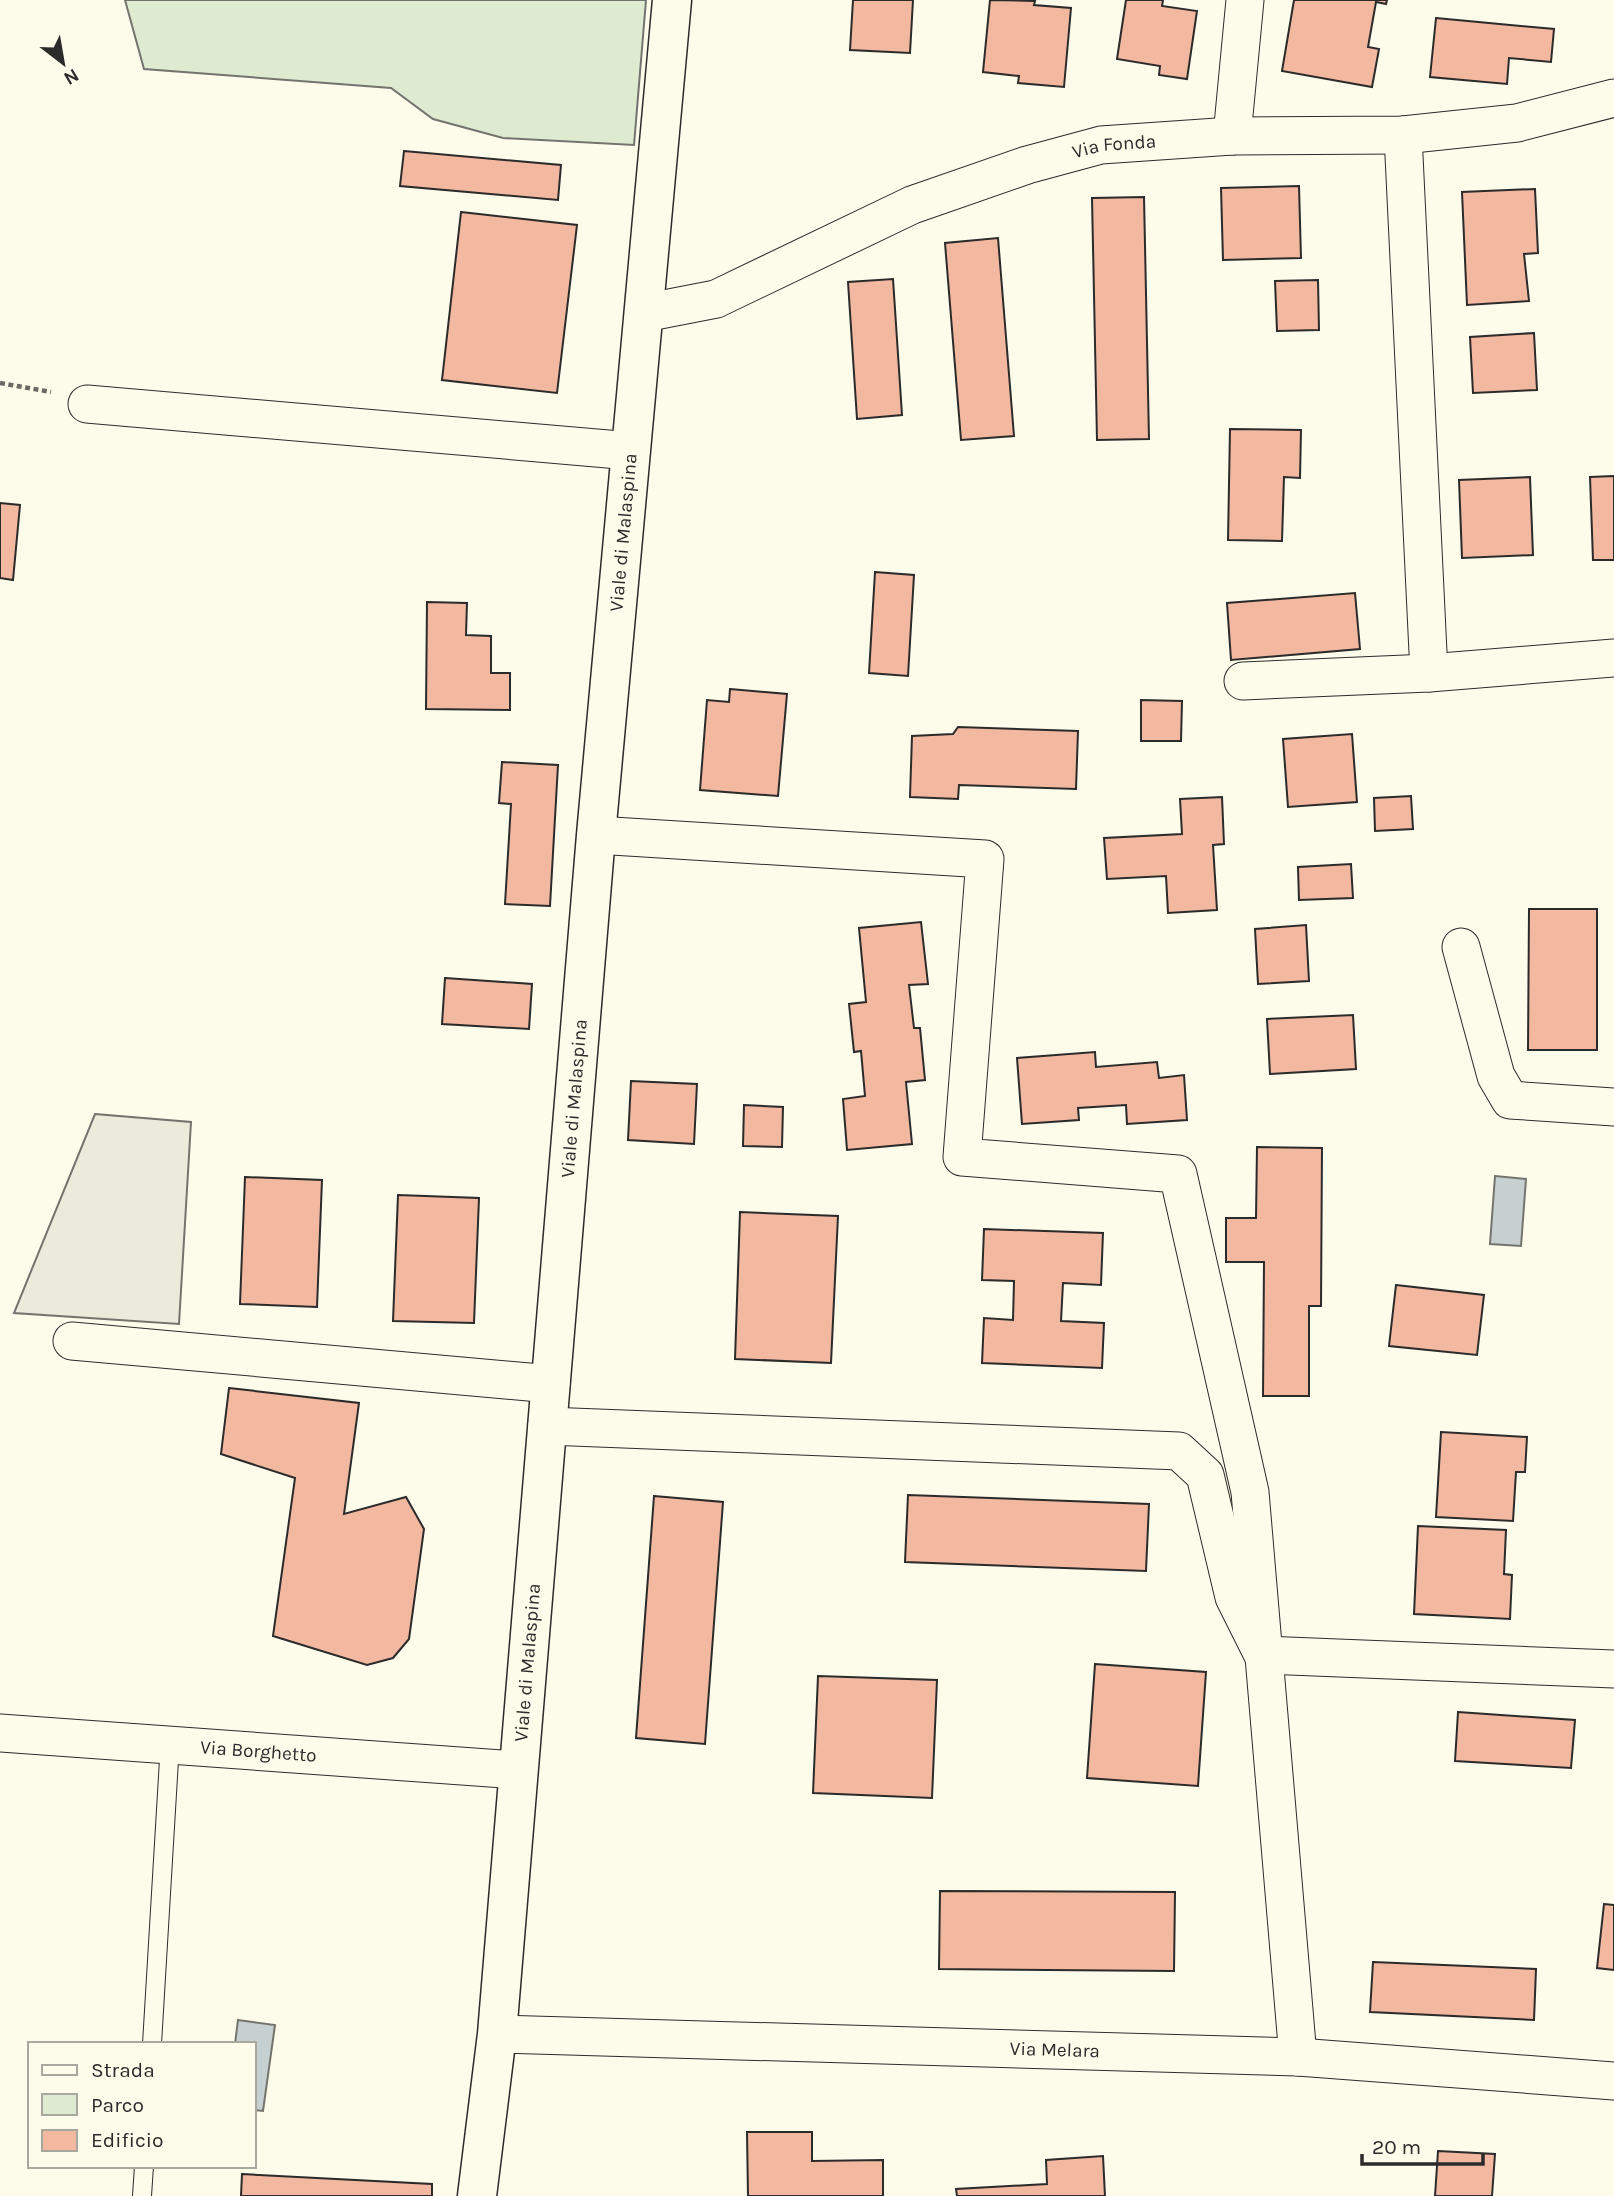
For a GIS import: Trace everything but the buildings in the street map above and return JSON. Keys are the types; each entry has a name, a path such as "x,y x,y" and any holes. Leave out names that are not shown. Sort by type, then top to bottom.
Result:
{"main road":[{"name":"Viale di Malaspina","path":"477,2196 497,2034 596,835 672,0"}],"street":[{"path":"1232,136 1245,0"},
{"name":"Via Fonda","path":"644,313 716,299 912,205 1027,165 1101,145 1232,136 1403,135 1517,123 1614,98"},
{"path":"1403,135 1429,673"},
{"path":"87,404 631,451"},
{"path":"1243,681 1429,673 1614,659"},
{"path":"596,835 985,859 962,1157 1178,1174 1250,1492 1298,2057"},
{"path":"1461,947 1496,1076 1510,1100 1614,1107"},
{"path":"72,1340 551,1384"},
{"path":"547,1426 1179,1451 1205,1475 1234,1597 1262,1655"},
{"path":"1262,1655 1614,1669"},
{"name":"Via Borghetto","path":"0,1733 170,1743 517,1770"},
{"name":"Via Melara","path":"497,2034 1298,2057 1614,2081"}],"lane":[{"path":"152,2042 170,1743"},
{"path":"142,2196 144,2168"}],"path":[{"path":"0,383 37,387 87,404"}],"green space":[{"path":"125,0 646,0 634,145 503,138 433,119 391,88 144,69"}],"shaded area":[{"path":"95,1114 191,1122 179,1324 14,1313"},
{"path":"1495,1176 1526,1179 1521,1246 1490,1244"},
{"path":"238,2020 275,2025 263,2111 256,2110 256,2042 235,2042"}]}
